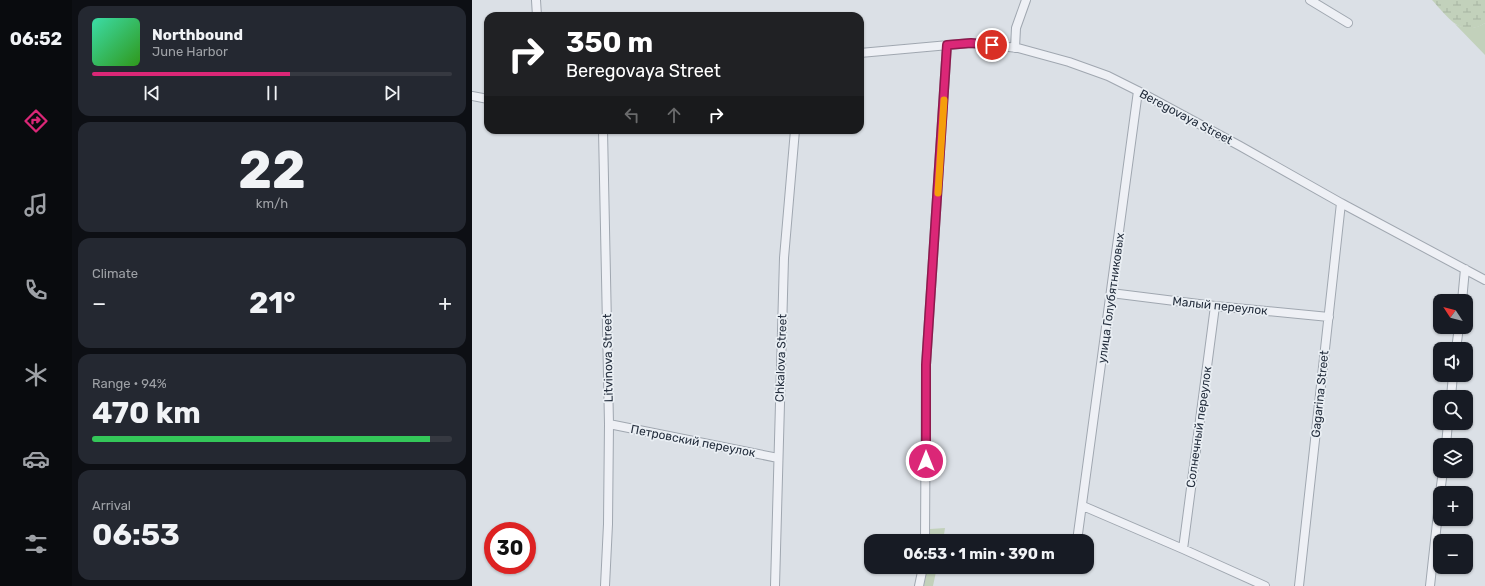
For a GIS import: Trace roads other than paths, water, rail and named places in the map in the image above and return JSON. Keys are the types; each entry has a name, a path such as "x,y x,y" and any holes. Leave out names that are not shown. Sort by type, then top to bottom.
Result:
{"street":[{"path":"536,0 537,12"},
{"path":"1015,48 1016,28 1026,0"},
{"path":"1310,0 1348,23"},
{"name":"Beregovaya Street","path":"864,53 971,43 1015,48 1069,62 1108,76 1485,280"},
{"path":"925,534 926,365 947,45"},
{"name":"улица Голубятниковых","path":"1078,534 1138,91"},
{"path":"472,96 484,98"},
{"name":"Litvinova Street","path":"603,134 609,424 608,524 605,586"},
{"name":"Chkalova Street","path":"775,586 784,258 795,134"},
{"name":"Gagarina Street","path":"1299,586 1341,203"},
{"path":"1463,294 1465,269"},
{"name":"Малый переулок","path":"1111,293 1215,306 1329,317"},
{"name":"Солнечный переулок","path":"1183,548 1215,306"},
{"name":"Петровский переулок","path":"609,424 778,458"},
{"path":"1083,506 1183,548 1265,586"},
{"path":"1430,586 1437,526"},
{"path":"919,586 922,574"}]}
